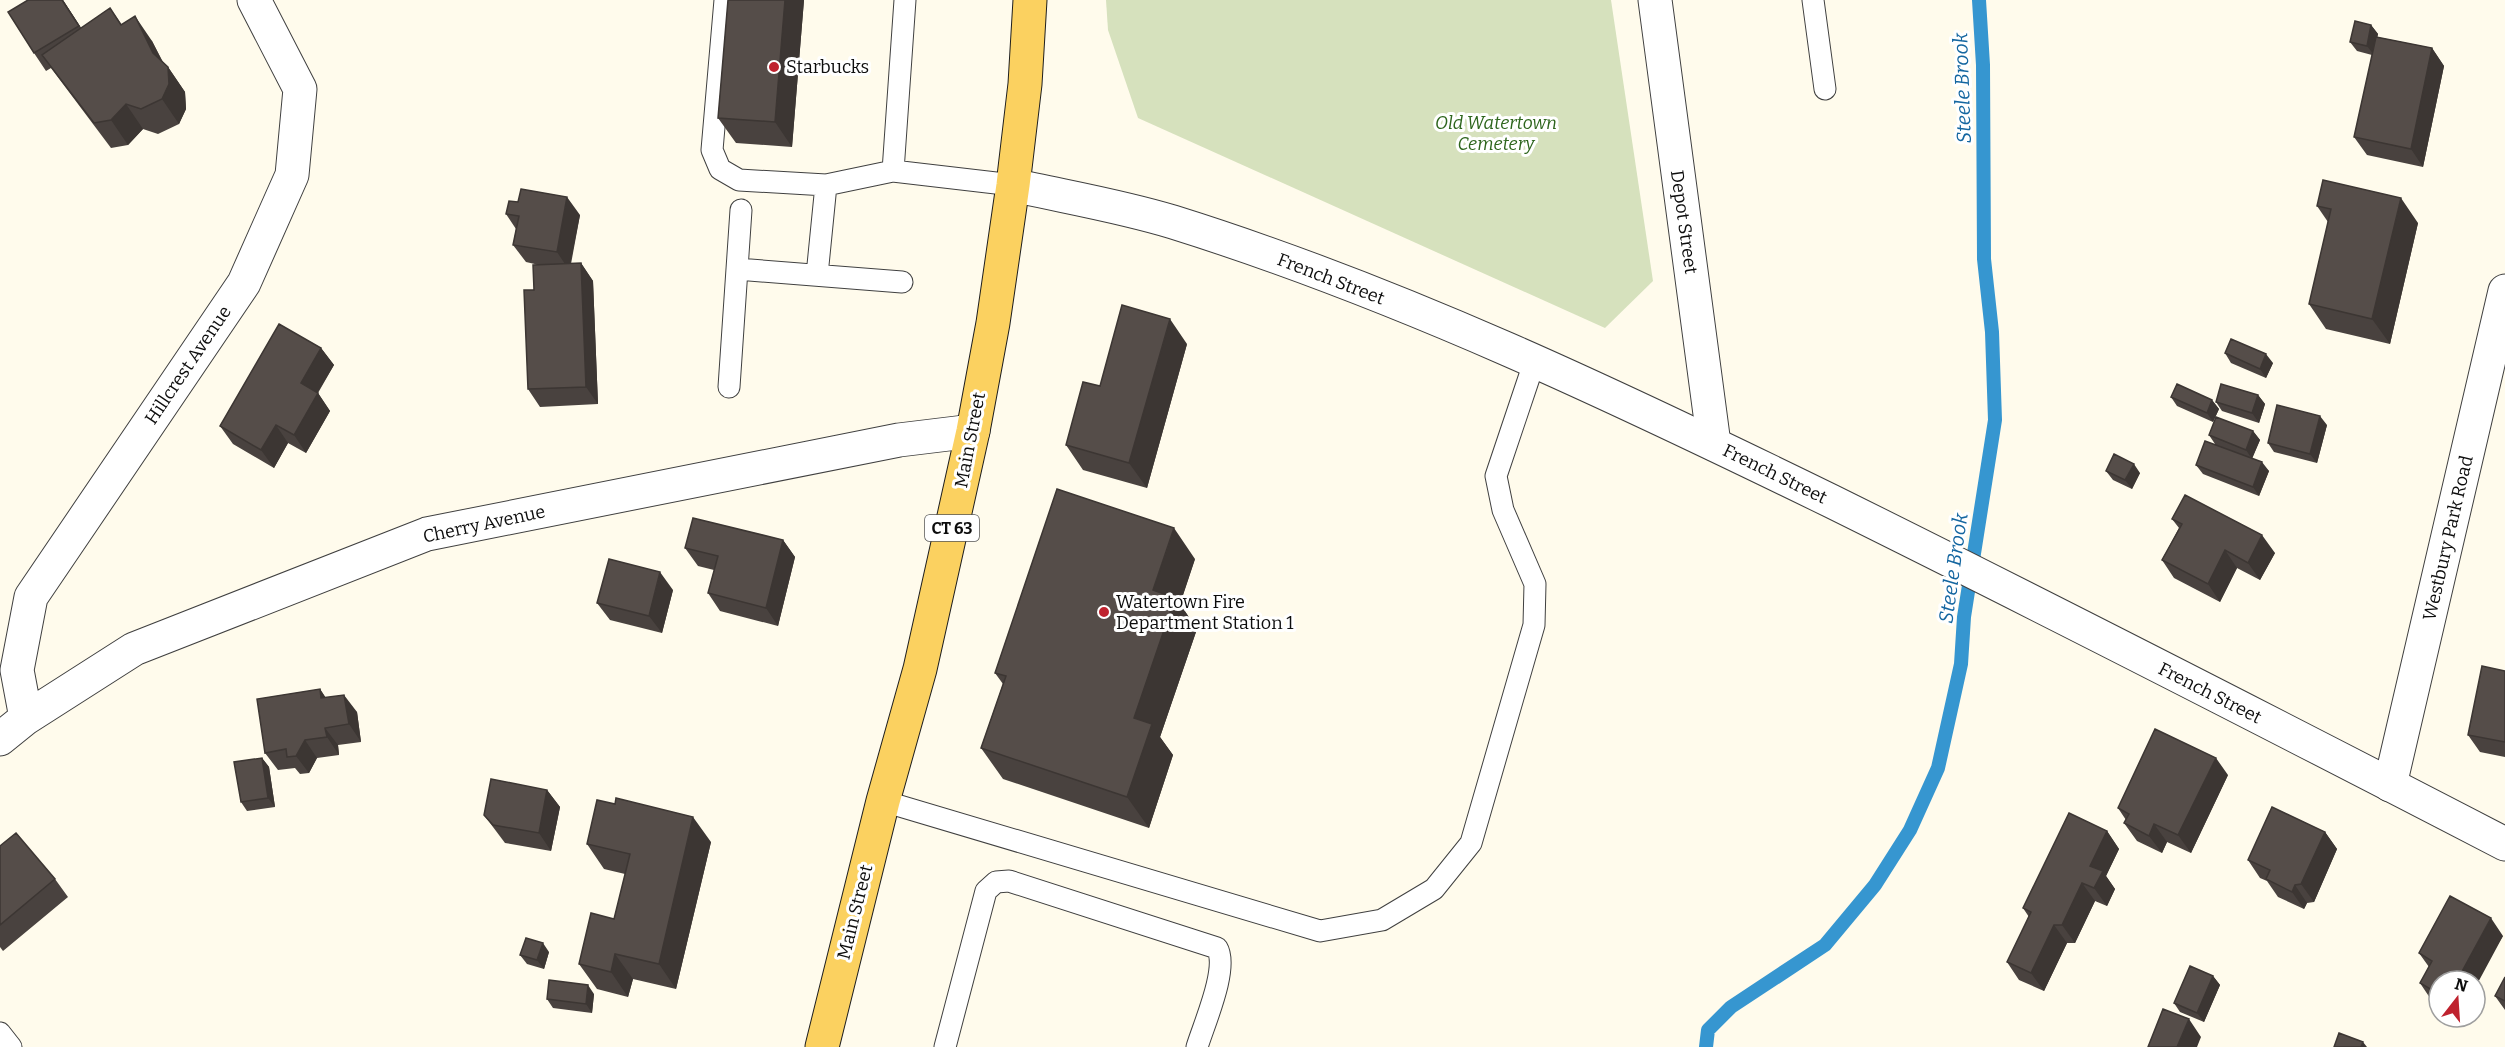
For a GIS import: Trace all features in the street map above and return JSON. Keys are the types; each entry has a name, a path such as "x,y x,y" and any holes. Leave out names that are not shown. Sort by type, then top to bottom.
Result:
{"main road":[{"name":"Main Street","path":"827,1046 883,801 920,669 973,430 993,323 1013,185 1025,84 1030,0"}],"street":[{"name":"Hillcrest Avenue","path":"26,718 17,670 31,597 244,283 292,175 300,88 254,0"},
{"name":"Depot Street","path":"1655,0 1714,444"},
{"name":"French Street","path":"1013,185 1169,221 1236,243 1317,272 1535,360 1714,444 1929,550 2505,844"},
{"name":"Westbury Park Road","path":"2390,785 2505,291"},
{"name":"Cherry Avenue","path":"0,739 26,718 134,649 428,534 899,440 973,430"}],"lane":[{"path":"725,0 712,150 720,169 739,180 826,185 893,171 1013,185"},
{"path":"893,171 905,0"},
{"path":"1813,0 1825,89"},
{"path":"817,275 826,185"},
{"path":"729,387 741,210"},
{"path":"737,269 902,282"},
{"path":"883,801 1320,931 1382,920 1434,889 1471,843 1534,625 1535,584 1503,510 1496,476 1535,360"},
{"path":"945,1047 986,891 996,882 1009,881 1217,948 1221,960 1217,983 1197,1047"},
{"path":"0,1033 11,1047"}],"green space":[{"name":"Old Watertown Cemetery","path":"1106,0 1611,0 1653,281 1605,328 1138,118 1108,30"}],"building":[{"path":"28,0 62,0 79,26 34,53 8,12"},
{"path":"728,0 785,0 775,122 718,118"},
{"path":"110,8 121,25 135,16 153,53 168,67 169,84 162,99 141,109 126,104 111,120 94,123 42,55"},
{"path":"2355,21 2371,25 2367,46 2350,42"},
{"path":"2376,37 2432,48 2411,149 2354,137"},
{"path":"2323,180 2401,198 2372,319 2309,304 2331,209 2317,206"},
{"path":"521,189 567,197 557,252 513,245 519,216 506,214 509,201 518,202"},
{"path":"581,263 586,387 528,389 524,290 534,290 533,265"},
{"path":"1122,305 1170,319 1129,463 1066,445 1083,382 1100,386"},
{"path":"279,324 321,348 301,383 318,393 294,435 276,425 261,450 220,426"},
{"path":"2231,339 2266,354 2260,369 2225,353"},
{"path":"2177,384 2212,400 2207,413 2171,397"},
{"path":"2221,384 2258,395 2252,413 2216,402"},
{"path":"2277,405 2320,416 2310,454 2268,443"},
{"path":"2216,417 2253,431 2246,450 2209,435"},
{"path":"2205,441 2262,462 2253,487 2196,465"},
{"path":"2114,454 2134,464 2125,480 2106,471"},
{"path":"1057,489 1174,528 1153,590 1175,598 1134,718 1152,724 1127,797 981,748 1006,676 995,673"},
{"path":"2185,495 2262,535 2248,563 2225,550 2208,584 2162,560 2182,524 2172,519"},
{"path":"693,518 783,540 766,608 708,593 718,556 685,548"},
{"path":"609,559 660,572 649,616 597,603"},
{"path":"2482,666 2505,671 2505,742 2468,735"},
{"path":"320,689 321,698 344,695 349,724 325,728 327,737 305,740 296,756 287,757 286,749 265,753 257,699"},
{"path":"2155,729 2216,758 2178,835 2154,824 2149,836 2124,823 2129,814 2118,808"},
{"path":"262,758 268,798 241,802 234,762"},
{"path":"491,779 547,790 539,833 493,825 484,815"},
{"path":"616,798 693,817 659,964 615,954 611,972 579,964 591,913 614,919 630,854 587,844 597,800 615,804"},
{"path":"2272,807 2325,832 2301,884 2295,885 2292,892 2266,879 2270,870 2248,860"},
{"path":"2069,813 2107,831 2090,866 2103,871 2094,888 2082,883 2062,925 2054,925 2031,973 2007,962 2031,912 2023,908"},
{"path":"16,833 55,879 0,925 0,846"},
{"path":"2450,896 2491,918 2463,969 2428,969 2432,961 2419,953"},
{"path":"526,938 543,943 537,960 520,955"},
{"path":"2190,966 2213,976 2197,1013 2174,1003"},
{"path":"2427,970 2427,987 2420,983"},
{"path":"2505,977 2505,1001 2495,996"},
{"path":"549,980 588,985 586,1004 547,999"},
{"path":"2163,1009 2189,1019 2177,1047 2148,1047"},
{"path":"2339,1033 2363,1042 2361,1047 2334,1047"}],"waterway":[{"name":"Steele Brook","path":"1706,1047 1708,1030 1731,1007 1825,945 1875,885 1910,830 1938,768 1961,664 1964,617 1995,420 1992,332 1984,259 1983,65 1979,0"}],"place":[{"name":"Starbucks","path":"774,67"},
{"name":"Watertown Fire Department Station 1","path":"1104,612"}]}
